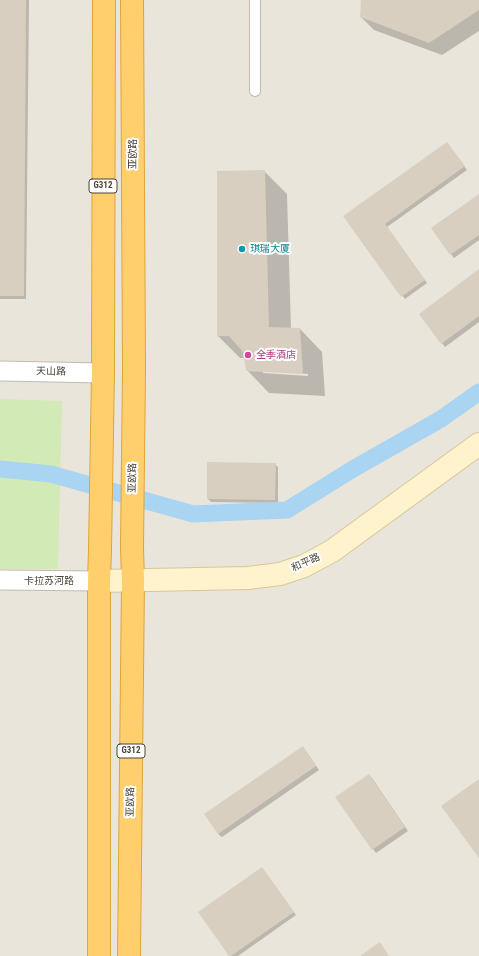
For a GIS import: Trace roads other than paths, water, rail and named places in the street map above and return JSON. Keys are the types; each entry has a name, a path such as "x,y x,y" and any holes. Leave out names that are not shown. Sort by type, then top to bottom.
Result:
{"highway":[{"name":"G312","path":"99,956 99,581 102,373 104,0"},
{"name":"亚欧路","path":"129,956 134,369 132,0"}],"street":[{"name":"天山路","path":"0,371 102,373"},
{"name":"和平路","path":"99,581 248,578 280,574 304,566 332,551 479,444"},
{"name":"卡拉苏河路","path":"0,580 99,581"}],"lane":[{"path":"255,0 255,91"}],"waterway":[{"path":"0,469 51,474 193,514 287,510 353,469 441,419 479,392"}],"place":[{"name":"琪瑞大厦","path":"242,249"},
{"name":"全季酒店","path":"248,355"}]}
